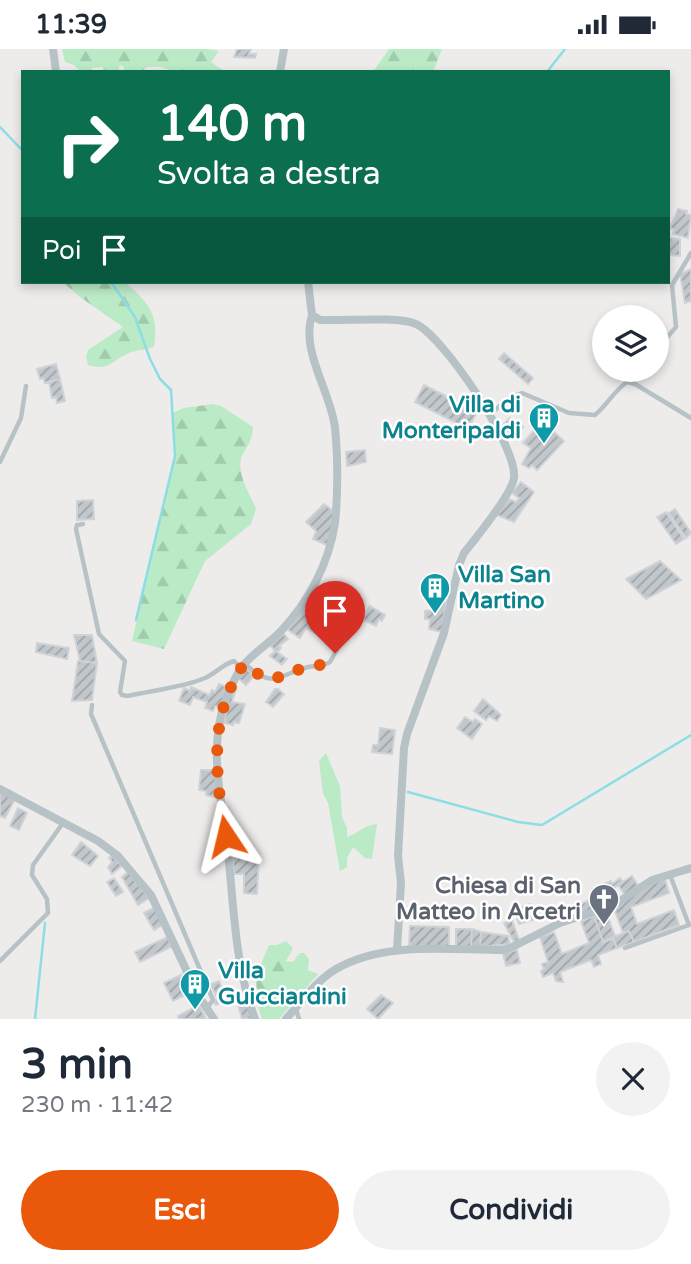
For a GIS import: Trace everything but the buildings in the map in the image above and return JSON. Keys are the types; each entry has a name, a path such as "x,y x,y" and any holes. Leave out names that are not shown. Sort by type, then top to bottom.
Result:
{"street":[{"path":"53,49 56,70"},
{"path":"280,70 284,49"},
{"path":"255,1019 244,982 218,793 219,724 229,691 243,666 283,629 317,583 332,538 336,509 335,427 329,400 316,369 309,325 312,315 308,284"},
{"path":"312,315 320,320 405,321 419,326 480,398 502,436 515,467 513,486 464,553 459,565 444,633 407,734 398,856 401,883 397,950"},
{"path":"0,789 109,848 151,895 206,1009 214,1019"},
{"path":"286,1019 313,989 337,969 363,959 397,950 510,948 560,923 612,906 652,880 691,868"}],"lane":[{"path":"669,335 676,327 672,285 691,253"},
{"path":"490,414 511,397 522,393 569,413 595,415 618,388 627,382 635,384 691,418"},
{"path":"0,462 21,418 26,386"},
{"path":"83,524 77,525 76,529 99,634 125,661 120,692 122,695 138,694 202,679 234,661 257,675 282,678 303,668 325,665 330,662 359,610"},
{"path":"92,705 94,721 213,1000 206,1009"},
{"path":"0,961 48,913 47,899 32,875 33,865 64,823"},
{"path":"625,949 689,925 670,874"},
{"path":"296,1008 299,1019"}],"green space":[{"path":"62,49 208,49 219,51 211,62 222,70 167,70 156,67 124,70 120,65 119,70 103,70 103,67 79,70 65,62"},
{"path":"389,49 442,49 434,70 374,70"},
{"path":"65,284 127,284 146,303 153,317 154,347 128,353 104,367 88,365 88,350 123,327"},
{"path":"213,404 221,406 253,427 240,465 242,478 256,509 251,524 205,561 164,649 132,641 175,456 172,413 184,408"},
{"path":"326,753 340,786 342,817 347,828 347,837 377,824 372,859 365,858 353,847 347,858 347,867 340,871 319,761"},
{"path":"286,941 293,948 286,961 293,962 299,954 304,953 309,959 308,970 290,978 273,976 270,994 258,1007 255,966 261,964 269,945"},
{"path":"308,970 318,974 279,1019 262,1019 258,1007 269,999 273,976 290,978"}],"waterway":[{"path":"549,70 565,49"},
{"path":"0,127 21,149"},
{"path":"112,284 135,317 160,379 171,390 175,456 136,620"},
{"path":"408,792 518,822 542,825 691,735"},
{"path":"35,1019 45,923"}],"place":[{"name":"Villa di Monteripaldi","path":"544,445"},
{"name":"Villa San Martino","path":"435,615"},
{"name":"Chiesa di San Matteo in Arcetri","path":"604,926"},
{"name":"Villa Guicciardini","path":"195,1011"}],"route":[{"path":"226,836 218,793 219,724 229,691 241,667 245,664 257,675 266,678 282,678 303,668 325,665 335,653"}]}
